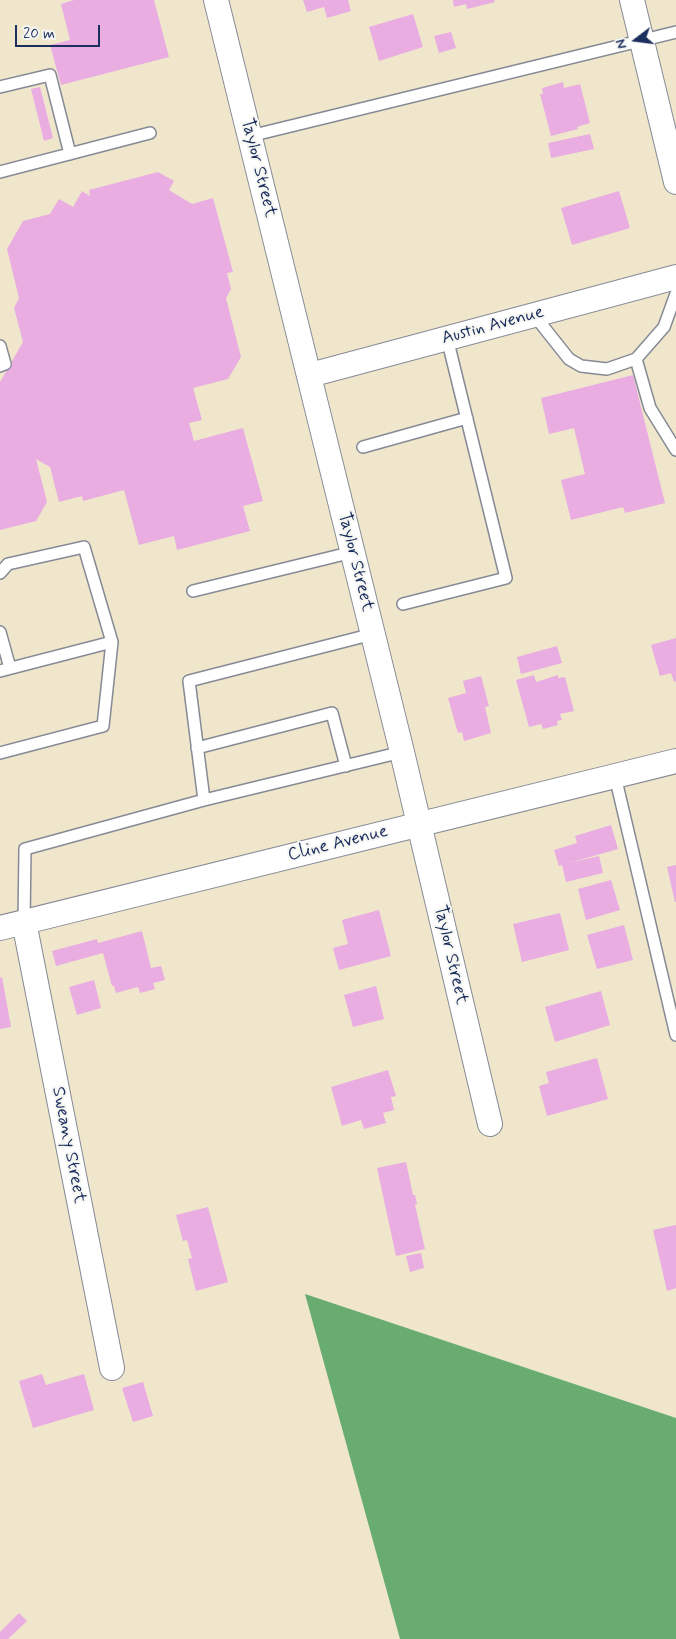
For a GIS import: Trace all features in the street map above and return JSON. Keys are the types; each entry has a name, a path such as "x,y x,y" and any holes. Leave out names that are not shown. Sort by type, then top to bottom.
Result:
{"street":[{"name":"Taylor Street","path":"216,0 420,824 490,1124"},
{"path":"632,0 676,182"},
{"name":"Austin Avenue","path":"310,375 676,277"},
{"name":"Cline Avenue","path":"0,928 676,761"},
{"name":"Sweany Street","path":"24,922 112,1368"}],"lane":[{"path":"250,136 676,32"},
{"path":"0,87 50,75 70,154"},
{"path":"0,172 150,133"},
{"path":"534,315 569,359 581,366 607,368 636,359 664,327 676,294"},
{"path":"403,604 506,578 447,338"},
{"path":"0,346 5,364 0,366"},
{"path":"636,359 650,408 676,450"},
{"path":"363,447 467,418"},
{"path":"0,573 8,564 84,547 112,642 103,726 0,753"},
{"path":"193,591 353,552"},
{"path":"0,632 5,669 112,642"},
{"path":"204,800 189,681 373,634"},
{"path":"197,748 332,713 346,766"},
{"path":"24,922 25,849 204,800 402,752"},
{"path":"615,776 676,1035"}],"green space":[{"path":"305,1294 676,1418 676,1639 400,1639"}],"building":[{"path":"74,0 154,0 169,57 61,85 50,45 70,40 61,4"},
{"path":"303,0 348,0 351,11 327,18 324,7 307,12"},
{"path":"453,0 494,0 495,2 467,9 466,4 454,7"},
{"path":"413,14 423,47 379,61 369,27"},
{"path":"451,32 456,48 439,53 434,36"},
{"path":"563,82 564,88 580,84 590,123 577,127 578,129 551,136 540,94 543,94 542,88"},
{"path":"40,87 53,138 44,141 31,89"},
{"path":"590,134 594,149 551,158 548,143"},
{"path":"158,172 174,181 169,190 192,204 213,198 233,272 227,273 231,289 226,298 241,357 228,379 193,388 202,420 189,423 194,441 243,428 263,501 243,506 250,531 177,550 174,536 139,545 124,490 83,501 82,496 59,502 50,467 36,459 47,502 36,521 0,530 0,382 23,342 14,308 19,298 7,249 23,221 50,214 59,199 73,207 82,191 90,196 89,190"},
{"path":"619,191 630,228 572,245 561,208"},
{"path":"633,375 665,503 625,513 623,507 571,520 561,480 585,474 574,428 549,434 541,398"},
{"path":"676,638 676,681 674,682 671,673 660,676 651,645"},
{"path":"557,646 562,663 521,674 517,657"},
{"path":"534,675 536,682 558,675 558,678 565,677 574,711 560,714 562,720 557,721 558,725 543,729 541,724 529,727 516,680"},
{"path":"481,676 489,706 485,707 491,733 464,741 462,732 458,733 448,698 466,693 463,681"},
{"path":"611,825 618,849 569,863 599,856 603,873 566,882 562,865 559,866 554,850 577,843 575,836"},
{"path":"676,865 676,902 675,902 667,867"},
{"path":"611,880 620,910 586,920 578,889"},
{"path":"379,910 391,956 339,970 333,948 348,944 342,920"},
{"path":"560,913 569,950 522,962 513,924"},
{"path":"624,925 633,960 597,969 587,935"},
{"path":"142,931 151,968 161,966 165,980 153,983 155,989 140,993 138,987 116,993 114,986 112,986 103,953 56,966 52,951 97,939 98,943"},
{"path":"2,977 11,1027 0,1029 0,978"},
{"path":"94,980 101,1008 77,1015 69,987"},
{"path":"376,986 384,1019 353,1027 344,995"},
{"path":"601,991 610,1025 555,1042 545,1007"},
{"path":"597,1058 608,1099 547,1116 539,1086 549,1083 546,1072"},
{"path":"388,1070 396,1096 391,1097 394,1110 383,1113 386,1123 364,1129 361,1120 342,1126 331,1087"},
{"path":"406,1162 413,1195 415,1195 417,1204 415,1205 425,1249 396,1256 377,1168"},
{"path":"208,1207 228,1282 196,1291 188,1259 192,1258 187,1240 183,1241 176,1215"},
{"path":"676,1225 676,1288 667,1291 653,1230"},
{"path":"421,1253 424,1268 410,1272 406,1256"},
{"path":"42,1374 46,1385 84,1374 94,1410 33,1428 19,1381"},
{"path":"143,1382 153,1416 133,1422 122,1388"},
{"path":"19,1613 27,1621 8,1639 0,1639 0,1632"}]}
